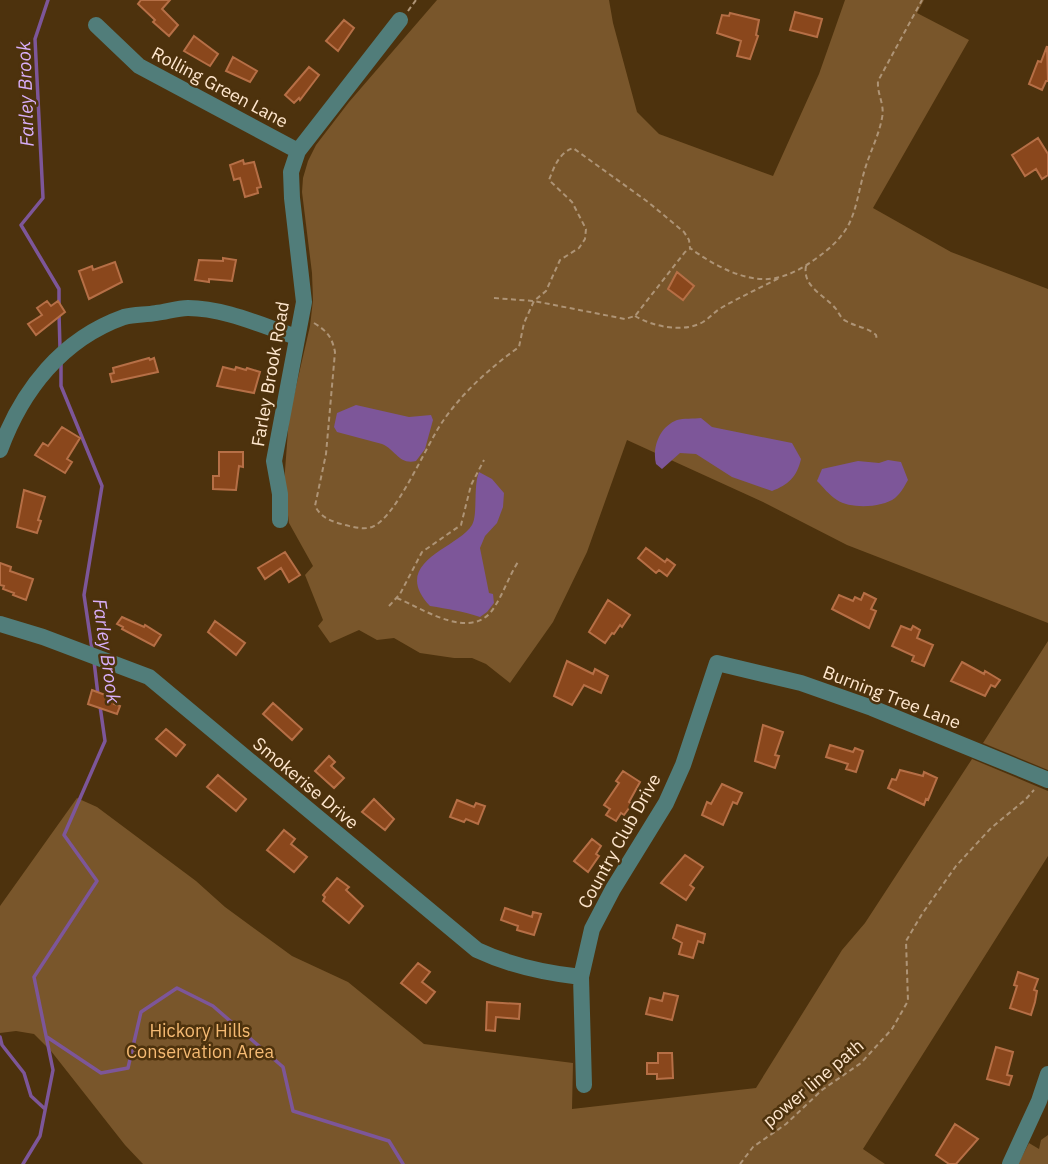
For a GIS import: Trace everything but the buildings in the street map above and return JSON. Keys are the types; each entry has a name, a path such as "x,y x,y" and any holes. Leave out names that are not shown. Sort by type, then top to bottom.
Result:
{"street":[{"name":"Farley Brook Road","path":"280,520 280,494 274,461 304,302 291,172 298,151 400,20"},
{"name":"Rolling Green Lane","path":"96,25 139,66 298,151"},
{"path":"0,450 23,399 47,368 69,347 125,317 188,308 218,312 297,337"},
{"name":"Smokerise Drive","path":"0,624 43,637 149,677 477,950 524,968 581,977"},
{"name":"Country Club Drive","path":"584,1086 581,977 592,929 613,889 666,803 683,765 718,663"},
{"name":"Burning Tree Lane","path":"718,663 825,691 1046,779"},
{"path":"1010,1164 1039,1101 1048,1074"}],"path":[{"path":"635,316 650,323 679,328 691,327 705,321 717,310 806,265 839,240 855,211 865,169 882,120 884,106 878,91 878,81 922,0"},
{"path":"309,322 324,329 332,338 335,352 326,454 315,506 322,516 360,528 379,522 394,505 441,423 459,400 504,357 519,347 524,323 534,301 546,291 560,260 579,248 585,239 586,229 572,202 549,180 565,151 573,148 619,180 684,232 690,248 708,262 743,275 766,279 780,278"},
{"path":"494,298 534,301 625,319 635,316 690,248"},
{"path":"806,265 805,277 816,292 847,322 872,331 877,340"},
{"path":"389,606 397,598 422,552 461,525 471,485 484,460"},
{"path":"397,598 456,623 470,623 486,618 518,562"},
{"name":"power line path","path":"740,1164 753,1147 786,1125 822,1090 861,1063 892,1029 908,1001 906,941 922,914 956,866 991,828 1046,779"}],"green space":[{"path":"437,0 609,0 637,112 659,134 773,176 819,74 845,0 924,0 917,13 969,40 873,208 951,252 1048,289 1048,623 847,545 763,502 627,440 587,552 553,622 510,683 486,664 472,658 420,653 394,638 377,640 359,630 330,643 318,626 323,620 305,575 313,566 289,523 284,484 289,417 310,326 313,300 302,192 303,178 316,145 349,102"},
{"path":"1048,641 1048,770 983,743"},
{"name":"Hickory Hills Conservation Area","path":"972,759 1048,791 1048,856 863,1149 885,1164 143,1164 51,1051 34,1034 16,1031 0,1033 0,906 77,798 97,807 292,956 348,982 424,1044 573,1063 572,1109 756,1088 842,950 865,923"},
{"path":"1048,1135 1048,1164 1018,1164 1029,1143 1039,1149 1041,1140"}],"shaded area":[{"path":"356,405 409,417 431,415 433,420 425,449 416,461 401,459 382,444 337,432 334,427 337,413"},
{"path":"701,418 712,427 792,443 801,459 797,471 787,483 772,491 732,477 696,454 680,453 662,469 656,464 655,451 661,433 677,420"},
{"path":"888,460 901,462 908,480 897,496 882,504 858,506 843,503 831,496 817,481 822,469 858,461 879,463"},
{"path":"479,472 492,479 504,493 503,507 497,523 485,536 480,548 489,593 493,594 494,603 480,617 430,606 419,591 417,578 421,567 430,558 464,534 472,525"}],"waterway":[{"name":"Farley Brook","path":"48,0 35,39 43,198 21,225 59,289 59,306"},
{"name":"Farley Brook","path":"59,314 60,348"},
{"name":"Farley Brook","path":"61,363 61,386 102,486 84,595 92,649"},
{"name":"Farley Brook","path":"94,661 98,695"},
{"name":"Farley Brook","path":"23,1164 40,1136 53,1070 34,977 97,881 64,835 105,741 100,706"},
{"path":"47,1037 101,1073 128,1068 141,1012 177,988 213,1006 283,1067 293,1111 389,1141 403,1164"},
{"path":"0,1037 2,1045 24,1073 31,1096 45,1109"}]}
